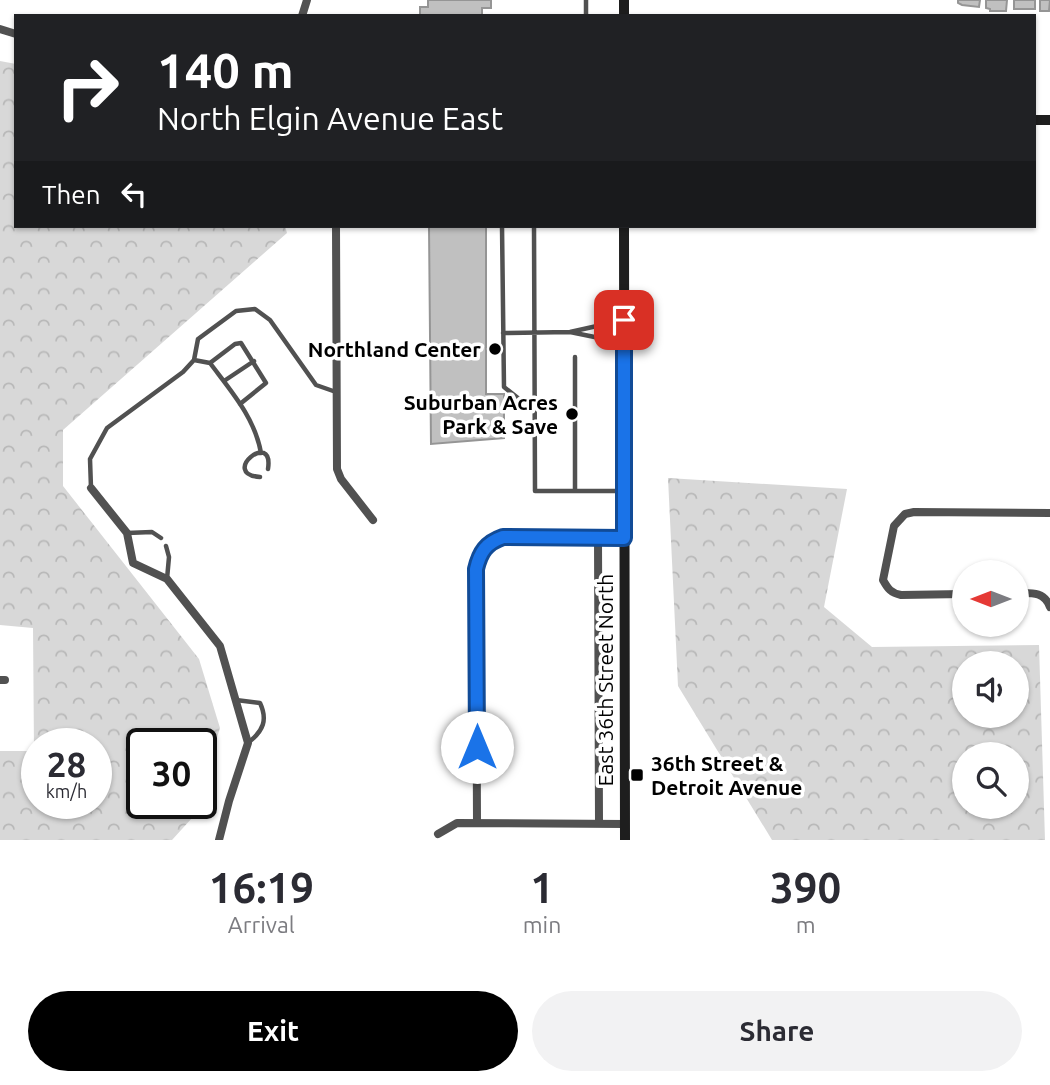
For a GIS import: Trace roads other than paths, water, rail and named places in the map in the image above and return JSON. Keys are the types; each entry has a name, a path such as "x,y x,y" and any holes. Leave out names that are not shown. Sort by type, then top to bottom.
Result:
{"main road":[{"name":"East 36th Street North","path":"624,228 625,840"}],"street":[{"path":"336,228 337,469 341,479 373,520"},
{"path":"91,488 127,533 133,563 167,579 220,646 248,743 219,840"},
{"path":"952,594 901,595 893,594 888,589 883,580 894,526 898,519 914,512 1050,513"},
{"path":"477,823 476,569 484,548 503,537 624,538"},
{"name":"East 36th Street North","path":"598,538 599,824"},
{"path":"1029,593 1038,593 1050,607"},
{"path":"438,834 457,823 625,824"}],"lane":[{"path":"502,228 504,387 534,410"},
{"path":"534,228 535,491 624,491"},
{"path":"91,488 90,459 107,428 183,372 194,360 198,339 236,311 255,309 270,320 316,386 336,392"},
{"path":"570,332 624,320"},
{"path":"503,332 570,332 625,343"},
{"path":"210,363 235,344 241,343 266,383 240,404"},
{"path":"575,357 575,491"},
{"path":"194,360 210,363 240,404 253,424 261,453 269,461 268,470"},
{"path":"224,381 254,362"},
{"path":"260,477 249,473 246,462 253,454 261,453"},
{"path":"127,533 152,531 161,538"},
{"path":"166,546 169,557 167,579"},
{"path":"236,699 260,703 264,713 264,723 258,735 248,743"}],"place":[{"name":"Northland Center","path":"495,349"},
{"name":"Suburban Acres Park & Save","path":"572,414"},
{"name":"36th Street & Detroit Avenue","path":"637,775"}]}
